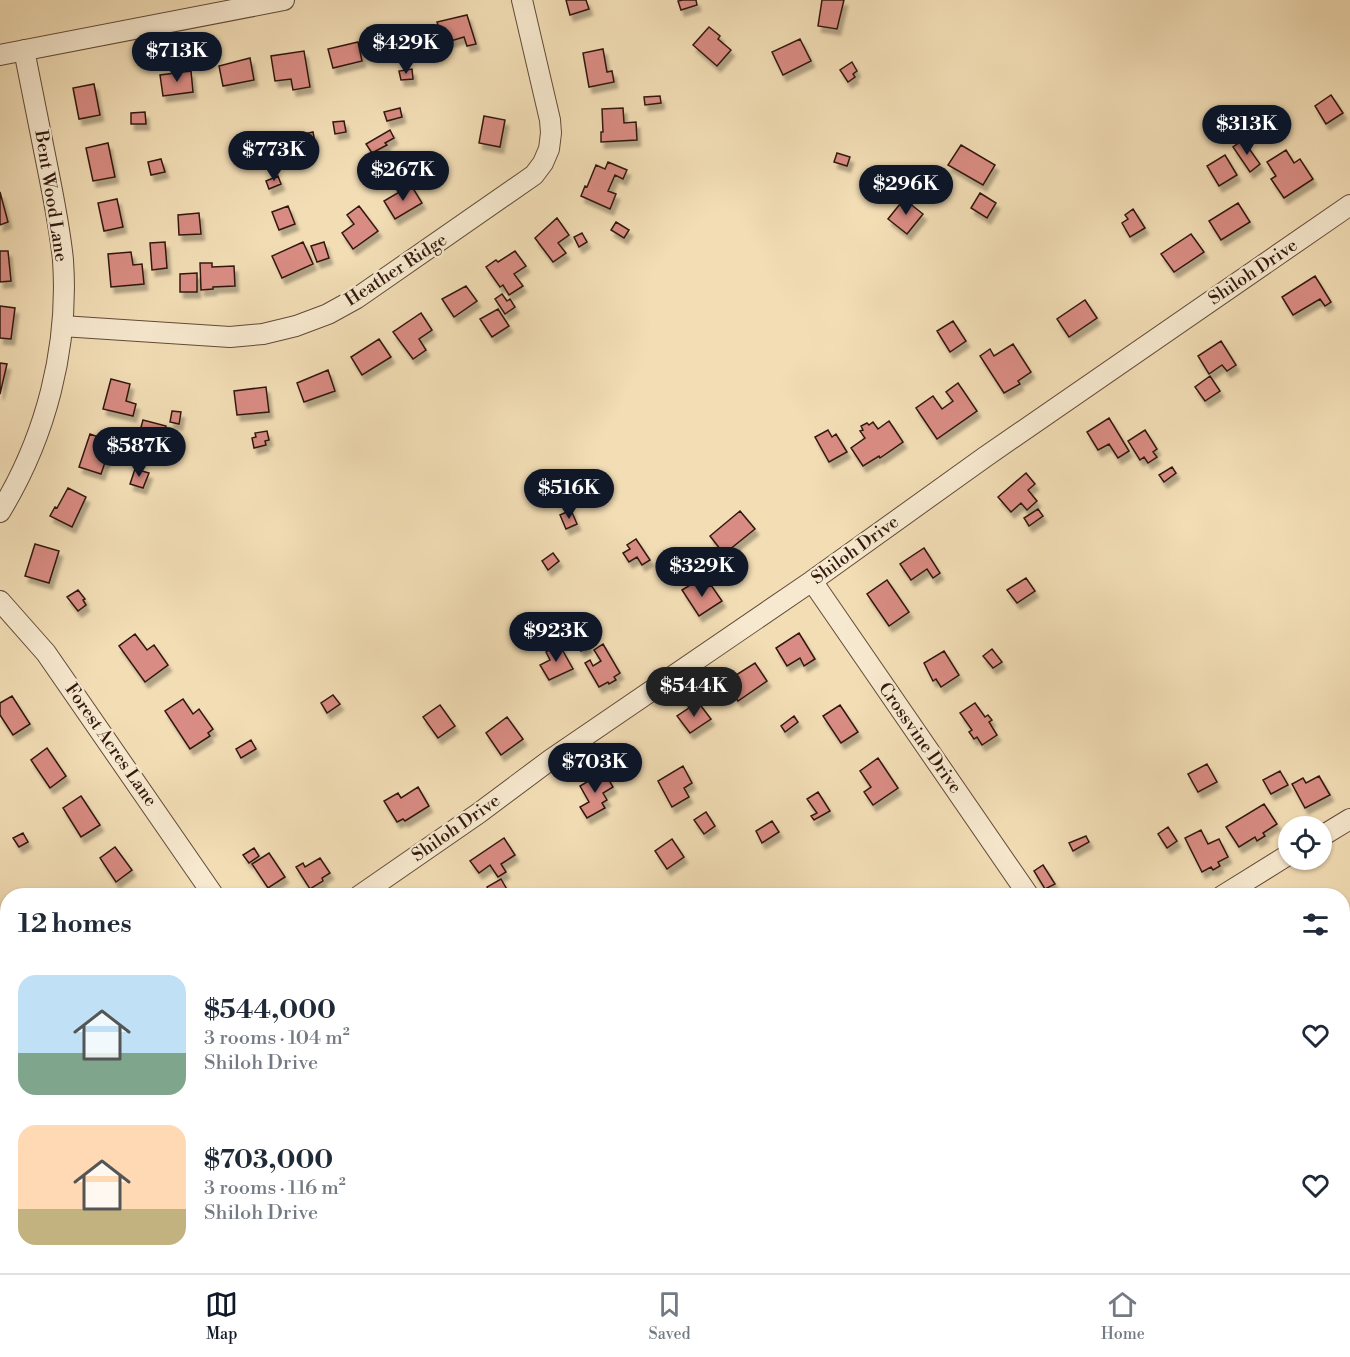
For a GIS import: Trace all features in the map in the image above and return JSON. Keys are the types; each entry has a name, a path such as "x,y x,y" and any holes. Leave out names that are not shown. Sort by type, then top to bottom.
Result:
{"street":[{"path":"0,55 284,0"},
{"name":"Heather Ridge","path":"62,327 230,338 263,334 296,326 328,314 357,298 489,208 534,176 549,149 550,120 522,0"},
{"name":"Bent Wood Lane","path":"0,512 28,460 45,414 57,366 64,292 59,227 24,50"},
{"name":"Shiloh Drive","path":"370,888 550,760 812,581 985,457 1350,205"},
{"name":"Crossvine Drive","path":"812,581 1023,888"},
{"name":"Forest Acres Lane","path":"0,601 46,652 208,888"},
{"path":"1332,830 1350,819"},
{"path":"1235,888 1278,861"}],"building":[{"path":"566,0 586,0 589,9 570,15"},
{"path":"696,0 697,5 681,10 678,1"},
{"path":"822,0 844,0 837,29 818,26"},
{"path":"467,15 476,44 467,46 464,37 444,43 437,22"},
{"path":"416,27 421,46 389,56 383,32"},
{"path":"709,27 731,50 717,66 693,45"},
{"path":"800,39 811,61 783,75 772,52"},
{"path":"358,42 362,61 333,68 328,49"},
{"path":"603,49 607,72 612,71 614,82 589,87 583,53"},
{"path":"304,51 310,87 293,90 291,79 275,81 271,56"},
{"path":"250,58 254,80 223,86 219,66"},
{"path":"852,62 857,71 853,74 855,77 848,82 840,70"},
{"path":"412,69 413,79 401,80 399,71"},
{"path":"191,71 193,92 163,96 160,75"},
{"path":"94,84 100,115 79,119 73,88"},
{"path":"1331,95 1343,113 1326,124 1315,106"},
{"path":"660,96 661,103 645,105 644,97"},
{"path":"400,108 402,117 387,121 384,112"},
{"path":"623,108 624,123 636,122 637,140 601,142 602,109"},
{"path":"145,112 146,124 131,124 131,113"},
{"path":"484,116 505,120 500,147 479,143"},
{"path":"344,121 346,132 335,134 333,122"},
{"path":"390,130 394,138 385,143 387,145 372,153 366,144"},
{"path":"313,132 315,142 297,146 295,136"},
{"path":"1243,140 1260,164 1250,172 1233,147"},
{"path":"108,143 115,177 93,181 86,148"},
{"path":"961,145 995,165 983,185 948,165"},
{"path":"1286,150 1294,163 1300,159 1313,179 1284,198 1271,179 1276,176 1267,162"},
{"path":"837,153 850,157 847,166 834,162"},
{"path":"1225,155 1237,175 1219,186 1207,166"},
{"path":"161,159 165,172 151,175 148,162"},
{"path":"608,162 627,170 623,179 615,175 608,191 616,194 610,209 581,196 596,165 605,169"},
{"path":"278,176 281,184 269,189 266,181"},
{"path":"411,185 422,203 395,219 384,201"},
{"path":"0,192 8,222 0,225"},
{"path":"980,193 996,203 987,218 971,208"},
{"path":"117,199 123,227 104,231 98,203"},
{"path":"904,199 923,214 907,234 888,219"},
{"path":"1238,203 1250,222 1221,240 1209,221"},
{"path":"288,206 295,224 279,230 272,212"},
{"path":"359,206 378,231 353,249 342,233 354,224 347,215"},
{"path":"1133,209 1145,228 1130,237 1122,223 1128,219 1125,215"},
{"path":"199,213 201,234 179,235 178,215"},
{"path":"557,218 569,235 558,243 566,253 553,262 535,238"},
{"path":"616,222 629,230 624,238 611,230"},
{"path":"582,233 587,242 579,247 574,237"},
{"path":"1191,234 1204,252 1174,272 1161,254"},
{"path":"165,242 167,268 152,270 150,243"},
{"path":"303,242 313,264 282,278 272,256"},
{"path":"324,242 329,258 317,262 311,246"},
{"path":"0,251 8,251 11,281 0,282"},
{"path":"515,251 526,266 514,274 523,286 509,295 503,285 500,287 486,267"},
{"path":"131,252 133,265 142,264 144,284 111,287 108,254"},
{"path":"200,263 212,263 212,267 234,266 235,286 201,290"},
{"path":"197,273 197,292 180,292 180,274"},
{"path":"1315,276 1331,302 1325,306 1320,299 1293,315 1282,297"},
{"path":"466,286 477,301 454,317 442,299"},
{"path":"502,294 507,301 510,299 515,307 505,314 495,299"},
{"path":"1085,300 1097,318 1069,337 1057,319"},
{"path":"0,306 15,308 11,339 0,338"},
{"path":"498,309 509,326 492,337 480,319"},
{"path":"421,313 432,330 419,339 426,350 413,359 393,332"},
{"path":"953,321 966,341 950,352 937,331"},
{"path":"379,339 391,357 362,375 351,357"},
{"path":"1221,341 1236,365 1227,371 1222,365 1209,374 1198,356"},
{"path":"1013,344 1031,372 1018,381 1020,384 1004,393 980,356 990,349 994,356"},
{"path":"0,363 7,364 0,394"},
{"path":"328,370 335,391 304,402 297,383"},
{"path":"1210,376 1220,391 1205,401 1195,387"},
{"path":"111,379 130,384 126,401 136,404 133,416 103,409"},
{"path":"958,383 977,411 937,439 916,408 933,396 942,409 953,401 946,392"},
{"path":"266,387 269,412 237,415 234,391"},
{"path":"172,411 181,412 179,424 170,422"},
{"path":"1109,418 1129,451 1118,458 1109,444 1098,450 1087,432"},
{"path":"143,420 166,426 164,437 140,431"},
{"path":"889,421 903,442 880,458 879,456 863,466 851,448 865,438 860,431 863,430 861,426 873,422 878,429"},
{"path":"828,430 832,437 836,434 847,452 829,462 815,437"},
{"path":"1145,430 1157,449 1153,452 1157,457 1148,463 1144,457 1140,460 1128,441"},
{"path":"267,431 269,440 265,441 266,445 254,448 252,438 256,437 255,433"},
{"path":"90,434 112,442 101,474 79,467"},
{"path":"1172,467 1176,473 1164,482 1159,475"},
{"path":"135,469 149,473 143,488 130,484"},
{"path":"1026,473 1035,484 1028,490 1037,501 1027,510 1021,503 1011,512 998,497"},
{"path":"68,488 86,497 72,527 50,516"},
{"path":"1038,509 1043,516 1029,526 1024,518"},
{"path":"571,510 577,524 566,529 560,515"},
{"path":"740,511 755,529 724,554 710,536"},
{"path":"636,539 650,560 642,565 637,557 629,562 623,553 630,549 627,545"},
{"path":"35,544 59,551 49,583 25,576"},
{"path":"924,548 940,573 933,578 927,569 911,580 900,564"},
{"path":"553,553 559,561 548,570 542,561"},
{"path":"672,555 679,565 670,572 662,562"},
{"path":"1026,578 1035,591 1017,603 1007,590"},
{"path":"887,580 909,612 889,626 867,594"},
{"path":"695,582 701,591 711,585 722,601 699,616 682,590"},
{"path":"78,590 85,599 83,600 86,605 78,611 67,597"},
{"path":"799,633 815,659 804,666 800,658 787,666 776,648"},
{"path":"135,634 147,650 154,645 168,665 145,682 119,646"},
{"path":"582,634 589,647 581,651 574,638"},
{"path":"559,644 573,669 549,680 540,665 550,660 546,652"},
{"path":"603,644 620,673 614,677 616,680 599,687 585,663 590,660 593,666 601,661 594,650"},
{"path":"992,649 1002,662 993,668 983,656"},
{"path":"944,651 959,675 941,687 936,679 933,681 924,663"},
{"path":"755,663 767,681 738,701 725,682"},
{"path":"333,695 340,704 327,713 321,703"},
{"path":"12,696 30,724 13,735 0,715 0,703"},
{"path":"183,699 193,714 199,709 213,729 208,733 210,736 190,749 165,711"},
{"path":"698,702 711,719 690,733 677,716"},
{"path":"975,703 985,717 988,715 992,720 989,722 997,735 982,745 977,737 974,739 969,732 972,730 960,713"},
{"path":"440,705 455,726 438,738 423,717"},
{"path":"840,705 858,732 841,743 823,716"},
{"path":"794,716 798,722 785,732 781,726"},
{"path":"507,717 523,739 501,755 486,733"},
{"path":"251,740 256,749 241,758 236,749"},
{"path":"47,748 66,776 50,788 31,760"},
{"path":"878,758 898,788 873,805 864,792 871,787 860,771"},
{"path":"1207,764 1217,782 1198,792 1188,774"},
{"path":"683,766 692,783 684,788 689,797 672,807 658,781"},
{"path":"1280,771 1288,785 1271,794 1263,780"},
{"path":"604,772 613,787 603,793 607,800 602,803 605,808 587,818 580,807 589,802 580,786"},
{"path":"1319,776 1330,795 1305,808 1292,784 1303,778 1306,783"},
{"path":"418,787 429,806 405,821 403,819 397,822 384,801 398,793 401,798"},
{"path":"818,792 830,811 814,820 811,816 817,813 807,799"},
{"path":"81,796 100,825 81,837 63,808"},
{"path":"1264,804 1277,824 1263,833 1265,836 1257,841 1255,837 1239,847 1226,827"},
{"path":"706,812 715,826 704,834 694,820"},
{"path":"772,821 779,832 762,843 756,831"},
{"path":"1168,827 1177,841 1167,848 1158,834"},
{"path":"1201,830 1208,844 1219,839 1228,857 1218,862 1220,866 1213,870 1211,867 1202,872 1185,838"},
{"path":"23,833 28,842 19,847 13,838"},
{"path":"1086,836 1089,842 1073,851 1069,843"},
{"path":"504,838 515,855 501,864 506,872 498,877 490,865 479,873 470,861"},
{"path":"672,839 684,857 667,869 655,851"},
{"path":"115,847 132,870 116,882 100,858"},
{"path":"254,848 259,856 249,863 243,855"},
{"path":"269,853 285,877 268,888 252,864"},
{"path":"320,858 330,873 322,878 323,881 309,888 296,867 303,863 305,867"},
{"path":"1043,865 1055,884 1044,888 1034,871"},
{"path":"501,879 506,888 487,888"}]}
